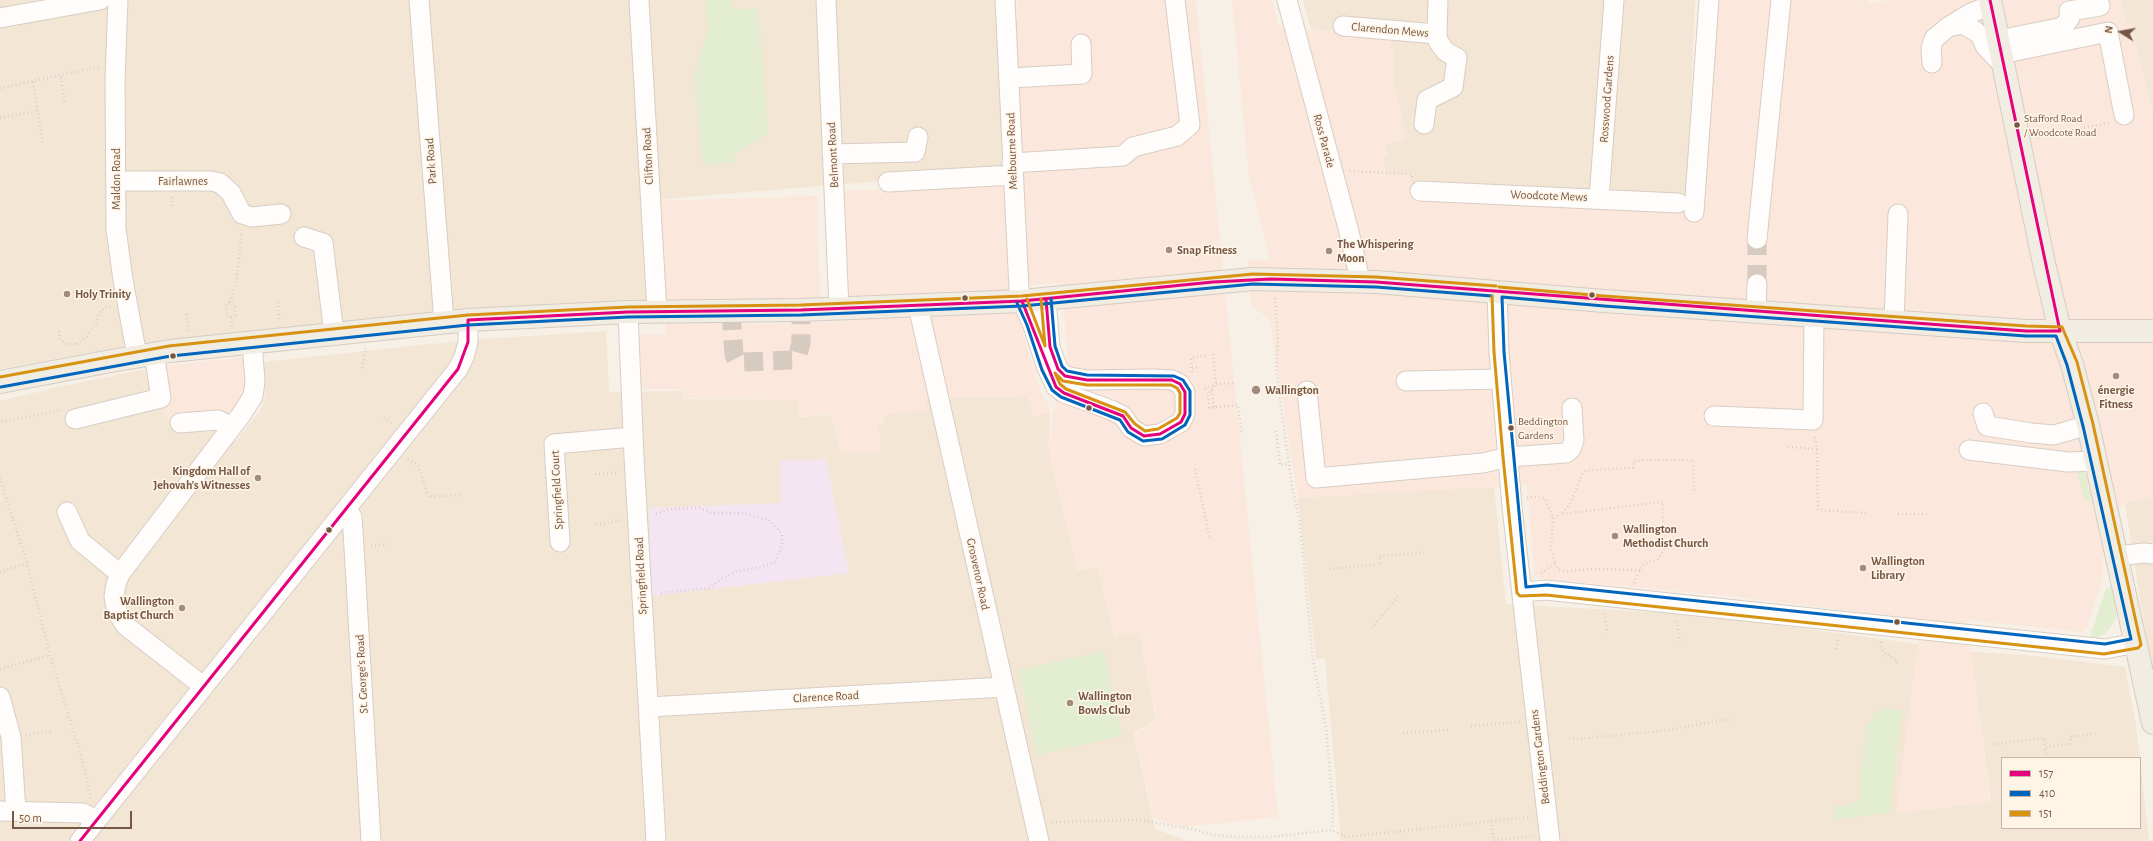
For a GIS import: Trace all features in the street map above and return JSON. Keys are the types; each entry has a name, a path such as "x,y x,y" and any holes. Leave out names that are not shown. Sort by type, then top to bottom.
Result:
{"main road":[{"path":"1990,2 2060,331 2072,364 2088,425 2137,643 2153,723"},
{"path":"0,382 146,354 468,320 657,311 839,309 1022,301 1253,279 1359,282 1497,291 1611,302 1756,311 2022,331 2153,331"}],"street":[{"path":"0,18 100,0"},
{"name":"Maldon Road","path":"75,419 161,398 127,300 116,229 116,63 118,0"},
{"name":"Park Road","path":"419,0 444,322"},
{"name":"Clifton Road","path":"639,0 657,311"},
{"name":"Belmont Road","path":"826,0 839,309"},
{"name":"Melbourne Road","path":"1005,0 1018,276 1022,301 1032,323 1047,368 1056,387 1060,390 1123,416 1131,428 1144,436 1160,434 1181,422 1185,414 1185,392 1180,384 1172,380 1087,380 1065,376 1058,369 1050,347 1046,299"},
{"path":"888,182 1123,156 1133,147 1177,136 1190,125 1175,0"},
{"name":"Ross Parade","path":"1287,0 1348,228 1358,271 1359,282"},
{"name":"Clarendon Mews","path":"1424,124 1427,100 1453,86 1457,58 1441,46 1437,34 1438,0"},
{"name":"Rosswood Gardens","path":"1599,198 1614,0"},
{"path":"1694,212 1708,0"},
{"path":"1758,239 1781,0"},
{"path":"2001,53 2063,27 2070,18 2069,11 2100,6 2098,0"},
{"path":"1932,63 1931,48 1934,39 1948,27 1990,2"},
{"path":"1948,27 1963,24 1981,36 1985,46 2001,53 2108,32 2117,119"},
{"name":"Clarendon Mews","path":"1342,26 1437,34"},
{"path":"1009,78 1082,74 1081,44"},
{"path":"832,154 915,152 918,137"},
{"name":"Fairlawnes","path":"116,181 211,181 220,183 231,193 242,214"},
{"name":"Woodcote Mews","path":"1416,186 1678,203"},
{"path":"242,214 252,217 281,214"},
{"path":"1894,321 1898,214"},
{"path":"304,237 323,243 334,334"},
{"path":"1756,311 1757,284"},
{"name":"Beddington Gardens","path":"1497,291 1499,352 1512,507 1550,838"},
{"name":"Grosvenor Road","path":"918,306 1039,841"},
{"name":"Springfield Road","path":"628,312 637,517 656,841"},
{"path":"1714,416 1813,420 1814,316"},
{"path":"80,841 95,820 462,363 468,342 468,320"},
{"path":"203,686 126,626 117,612 114,597 116,584 120,574 232,427 253,396 255,381 243,344"},
{"path":"1406,381 1501,379"},
{"path":"1307,391 1316,478 1482,463 1508,457 1566,454 1571,449 1574,440 1572,408"},
{"path":"1983,413 1987,426 2031,433 2054,435 2088,425"},
{"path":"180,423 218,420 232,427"},
{"name":"Springfield Court","path":"560,542 554,444 633,438"},
{"path":"1970,450 2068,462 2096,461"},
{"name":"St. George's Road","path":"346,509 352,517 372,841"},
{"path":"67,512 80,540 120,574"},
{"path":"2118,556 2144,553 2153,554"},
{"path":"1522,592 1546,590 2089,648 2105,649 2137,643"},
{"name":"Clarence Road","path":"648,707 1004,687"},
{"path":"0,697 11,737 8,811 83,813 95,820"}],"path":[{"path":"0,88 61,77 116,63"},
{"path":"61,77 65,103"},
{"path":"33,82 43,145"},
{"path":"0,118 37,111"},
{"path":"2019,140 2117,119"},
{"path":"1332,171 1412,174 1416,186"},
{"path":"242,214 236,283 230,302 226,306 227,316 231,317 243,344"},
{"path":"1275,295 1276,379 1300,523 1313,660 1326,728 1332,807 1332,830"},
{"path":"59,331 60,340 68,344 77,344 87,336 96,323 101,310 127,300"},
{"path":"230,302 235,307 235,315 231,317"},
{"path":"77,344 78,367"},
{"path":"1213,354 1216,384 1208,394 1209,408 1238,405 1242,435"},
{"path":"1191,358 1207,355"},
{"path":"1192,368 1198,367"},
{"path":"1205,389 1216,384 1236,383"},
{"path":"2,422 69,408 75,419"},
{"path":"1813,420 1817,449 1818,510 1866,514"},
{"path":"1276,431 1280,465 1289,464"},
{"path":"1788,447 1817,449"},
{"path":"394,449 419,466 428,497 460,495"},
{"path":"1553,518 1560,514 1570,504 1582,474 1587,470 1633,468 1633,462 1641,460 1693,460 1694,491"},
{"path":"1195,469 1210,539"},
{"path":"595,474 635,473"},
{"path":"0,478 27,564 50,655 82,759 95,820"},
{"path":"1512,507 1525,499 1538,496 1545,499 1553,518 1551,550 1555,564 1559,570 1640,570"},
{"path":"1560,514 1663,502 1664,550 1658,559 1642,565 1634,583 1632,599"},
{"path":"642,595 709,588 722,578 739,571 761,567 775,562 782,546 782,534 769,520 743,513 711,513 700,508 669,509 656,514"},
{"path":"1898,514 1930,514"},
{"path":"596,525 637,517"},
{"path":"1330,569 1381,564 1379,556 1424,553"},
{"path":"0,572 27,564"},
{"path":"1522,592 1534,578 1555,564"},
{"path":"1372,628 1399,596"},
{"path":"1880,646 1883,652 1897,661 1896,665"},
{"path":"0,669 50,655"},
{"path":"1471,726 1536,720"},
{"path":"1569,738 1577,739 1661,731 1730,720"},
{"path":"1403,733 1448,730"},
{"path":"11,737 52,731"},
{"path":"2045,747 2070,744 2070,737 2098,732"},
{"path":"1994,744 2044,738 2046,757"},
{"path":"1034,822 1139,820 1192,829 1209,834 1233,837 1271,837 1332,830 1346,837 1547,816"},
{"path":"1491,821 1494,841 1550,838"}],"shaded area":[{"path":"0,0 994,0 996,20 1157,13 1003,149 1003,171 651,200 657,311 225,333 122,347 0,369"},
{"path":"1017,0 1196,0 1278,817 1186,827 1154,818 1135,734 1157,720 1139,632 1114,636 1098,565 1077,569 1049,453 1053,412 1068,367 1062,283 1026,285 1018,163"},
{"path":"1232,0 1272,0 1279,27 1391,37 1390,48 1394,53 1393,82 1404,128 1404,141 1385,144 1388,155 1382,157 1386,173 1410,175 1415,199 1687,210 1701,0 1865,0 1869,3 1891,0 2121,0 2126,24 2131,23 2153,116 2153,498 2125,503 2098,529 2104,555 2102,579 2087,627 2083,632 1967,620 1990,802 1896,813 1918,644 1917,619 1729,596 1535,578 1527,485 1298,498 1270,320 1251,305 1248,260 1270,259 1249,176"},
{"path":"1303,0 1695,0 1687,210 1415,199 1386,173 1382,156 1385,144 1403,141 1404,128 1393,82 1394,53 1390,48 1391,37 1311,29"},
{"path":"2121,0 2153,0 2153,116 2131,23 2126,24"},
{"path":"1007,183 1022,331 1041,393 1045,397 1050,412 1033,417 1027,397 926,398 928,410 882,415 883,426 878,426 882,452 841,453 832,414 798,416 797,400 684,398 682,389 643,389 639,335 666,335 658,201 817,196 820,297 723,302 723,325 841,322 838,191"},
{"path":"606,331 609,392 682,391 683,399 797,400 798,417 831,415 841,453 878,426 883,425 883,414 927,410 925,398 1027,397 1033,416 1050,412 1049,453 1077,570 1098,566 1114,637 1139,631 1156,720 1134,733 1155,829 1188,841 0,841 0,501 2,501 0,494 0,401 67,385 157,367 167,416 177,430 214,425 237,440 261,409 265,396 262,362 469,340"},
{"path":"252,356 251,392 231,422 176,426 167,416 157,367"},
{"path":"826,459 849,573 652,596 649,508 781,503 780,461"},
{"path":"1494,486 1506,604 1704,615 1918,644 1897,813 1991,802 1971,652 2025,655 2125,667 2135,719 2140,757 2001,757 2001,829 2141,829 2141,769 2149,841 1341,841 1325,658 1316,659 1298,498"},
{"path":"2153,498 2153,679 2125,503"}],"green space":[{"path":"706,0 731,0 732,10 758,8 768,133 734,154 735,162 703,165 694,76 708,31"},
{"path":"2076,470 2085,471 2091,500 2085,501"},
{"path":"2111,587 2117,611 2115,621 2105,634 2097,637 2090,637 2106,588"},
{"name":"Wallington Bowls Club","path":"1104,651 1122,736 1037,755 1019,670"},
{"path":"1879,708 1902,710 1889,813 1834,820 1835,806 1843,807 1859,801 1866,726 1873,718 1874,712 1878,712"}],"tunnel":[{"path":"1757,239 1757,284"},
{"path":"731,311 734,355 737,361 744,362 793,360 798,354 801,343 801,310"}],"transit line":[{"name":"157","path":"1990,0 2060,331"},
{"name":"151","path":"0,377 169,346 468,315 628,307 801,305 1022,296 1253,274 1376,277 1496,286"},
{"name":"157","path":"468,320 628,312 801,310 1022,301 1213,282 1271,279 1376,282 1942,325 2026,331 2060,331"},
{"name":"410","path":"1,387 171,356 468,325 628,317 801,315 1022,306 1253,284 1376,287 1492,296"},
{"name":"151","path":"1492,296 1494,352 1503,457 1517,593 1520,596 1546,595 2104,654 2138,648 2141,645 2093,424 2077,362 2062,327 2026,326 1604,296 1499,287"},
{"name":"410","path":"1502,297 1604,306 2026,336 2056,336 2067,365 2083,426 2131,639 2105,644 1547,585 1526,587 1504,352 1502,297"},
{"name":"151","path":"1027,299 1045,346 1041,299"},
{"name":"157","path":"1022,301 1056,387 1064,393 1123,416 1131,428 1144,436 1160,434 1181,422 1185,414 1185,392 1180,384 1172,380 1087,380 1065,376 1058,369 1050,347 1046,299"},
{"name":"410","path":"1017,303 1027,325 1042,370 1052,390 1061,397 1120,420 1128,432 1143,441 1162,439 1185,425 1190,415 1190,391 1183,380 1174,376 1087,375 1067,371 1062,366 1055,346 1051,299"},
{"name":"157","path":"80,841 458,369 468,342 468,320"},
{"name":"151","path":"1055,373 1063,381 1087,385 1171,385 1177,388 1180,393 1180,413 1177,418 1158,429 1145,431 1135,424 1125,412 1066,389 1060,384 1055,373"}],"place":[{"name":"Stafford Road / Woodcote Road","path":"2017,125"},
{"name":"Snap Fitness","path":"1169,250"},
{"name":"The Whispering Moon","path":"1329,251"},
{"name":"Holy Trinity","path":"67,294"},
{"name":"énergie Fitness","path":"2116,376"},
{"name":"Wallington","path":"1256,390"},
{"name":"Beddington Gardens","path":"1511,428"},
{"name":"Kingdom Hall of Jehovah's Witnesses","path":"258,478"},
{"name":"Wallington Methodist Church","path":"1615,536"},
{"name":"Wallington Library","path":"1863,568"},
{"name":"Wallington Baptist Church","path":"182,608"},
{"name":"Wallington Bowls Club","path":"1070,703"}]}
